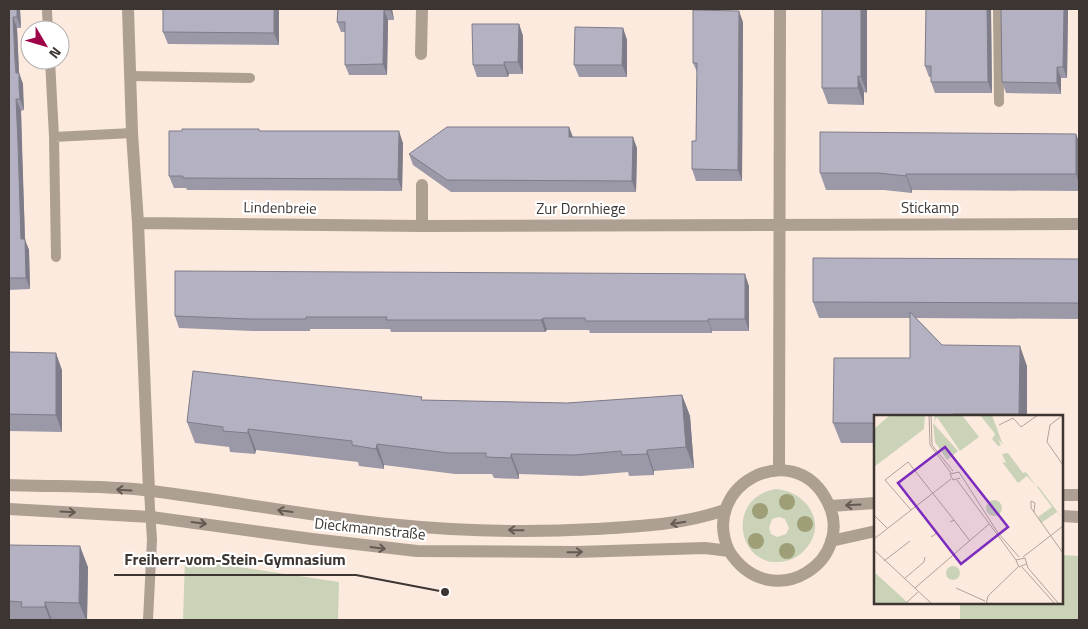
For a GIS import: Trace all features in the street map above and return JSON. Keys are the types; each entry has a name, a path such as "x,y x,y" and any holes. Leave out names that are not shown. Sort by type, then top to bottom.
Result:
{"street":[{"path":"128,9 132,133 150,491"},
{"path":"421,54 422,9"},
{"path":"779,470 780,9"},
{"path":"422,185 422,226"},
{"name":"Lindenbreie","path":"138,223 422,226"},
{"name":"Stickamp","path":"780,224 1079,224"},
{"name":"Zur Dornhiege","path":"422,226 780,224"},
{"path":"779,470 795,474 810,481 822,492 830,506 834,524 831,541 823,558 802,576 784,581 767,580 752,574 739,565 729,551 723,531 725,510 735,492 750,478 764,472 779,470"},
{"name":"Dieckmannstraße","path":"9,485 150,491 388,524 494,530 561,531 659,526 703,517 725,510"},
{"path":"1063,495 1079,495"},
{"path":"830,506 874,504"},
{"name":"Dieckmannstraße","path":"9,510 151,517 332,542 417,551 576,552 706,548 729,551"},
{"path":"1063,516 1079,517"},
{"path":"831,541 874,531"}],"lane":[{"path":"998,9 999,102"},
{"path":"47,11 47,20"},
{"path":"51,70 56,257"},
{"path":"130,76 250,78"},
{"path":"54,138 132,133"},
{"path":"148,620 152,540 150,491"}],"green space":[{"path":"776,489 786,491 804,501 810,509 815,527 808,546 801,554 786,561 770,561 757,556 748,545 743,532 743,519 748,506 759,495","holes":["779,517 785,519 789,528 786,534 777,537 771,534 769,528 772,519"]},
{"path":"1063,555 1079,556 1079,620 960,620 960,604 1063,604"},
{"path":"185,559 339,582 338,620 183,620"}],"building":[{"path":"9,9 17,9 17,17 13,17 16,73 19,73 20,99 16,99 21,239 25,239 26,278 9,278"},
{"path":"163,9 274,9 274,33 163,32"},
{"path":"338,9 390,9 384,10 383,64 345,65 345,22 337,22"},
{"path":"822,9 861,9 861,77 858,76 858,88 822,88"},
{"path":"926,9 987,9 988,82 931,82 931,66 925,66"},
{"path":"1001,9 1064,9 1063,67 1057,67 1057,83 1002,82"},
{"path":"693,10 739,11 738,170 692,169 692,141 696,141 697,63 693,63"},
{"path":"472,24 519,24 518,62 504,62 504,65 473,65"},
{"path":"575,27 623,28 622,65 574,65"},
{"path":"447,127 569,127 569,137 633,137 632,181 447,180 409,154"},
{"path":"182,129 399,131 398,179 183,178 183,176 169,176 169,131 182,131"},
{"path":"820,132 1076,134 1076,174 906,174 906,176 878,173 820,173"},
{"path":"813,258 1079,259 1079,303 813,302"},
{"path":"175,271 745,274 745,319 708,319 708,321 586,321 585,318 543,318 541,320 386,320 387,317 249,319 175,316"},
{"path":"910,312 942,345 1020,346 1019,414 874,415 874,423 833,423 834,358 910,358"},
{"path":"9,352 56,353 56,415 9,414"},
{"path":"193,371 422,397 421,400 567,403 682,395 686,447 647,450 647,454 622,455 621,451 574,455 511,454 511,458 486,457 486,453 448,453 377,444 376,449 352,445 352,441 248,429 248,433 223,431 223,427 187,422"},
{"path":"9,545 80,546 79,603 45,602 45,607 21,607 22,602 9,601"}],"place":[{"name":"Freiherr-vom-Stein-Gymnasium","path":"445,592"}]}
